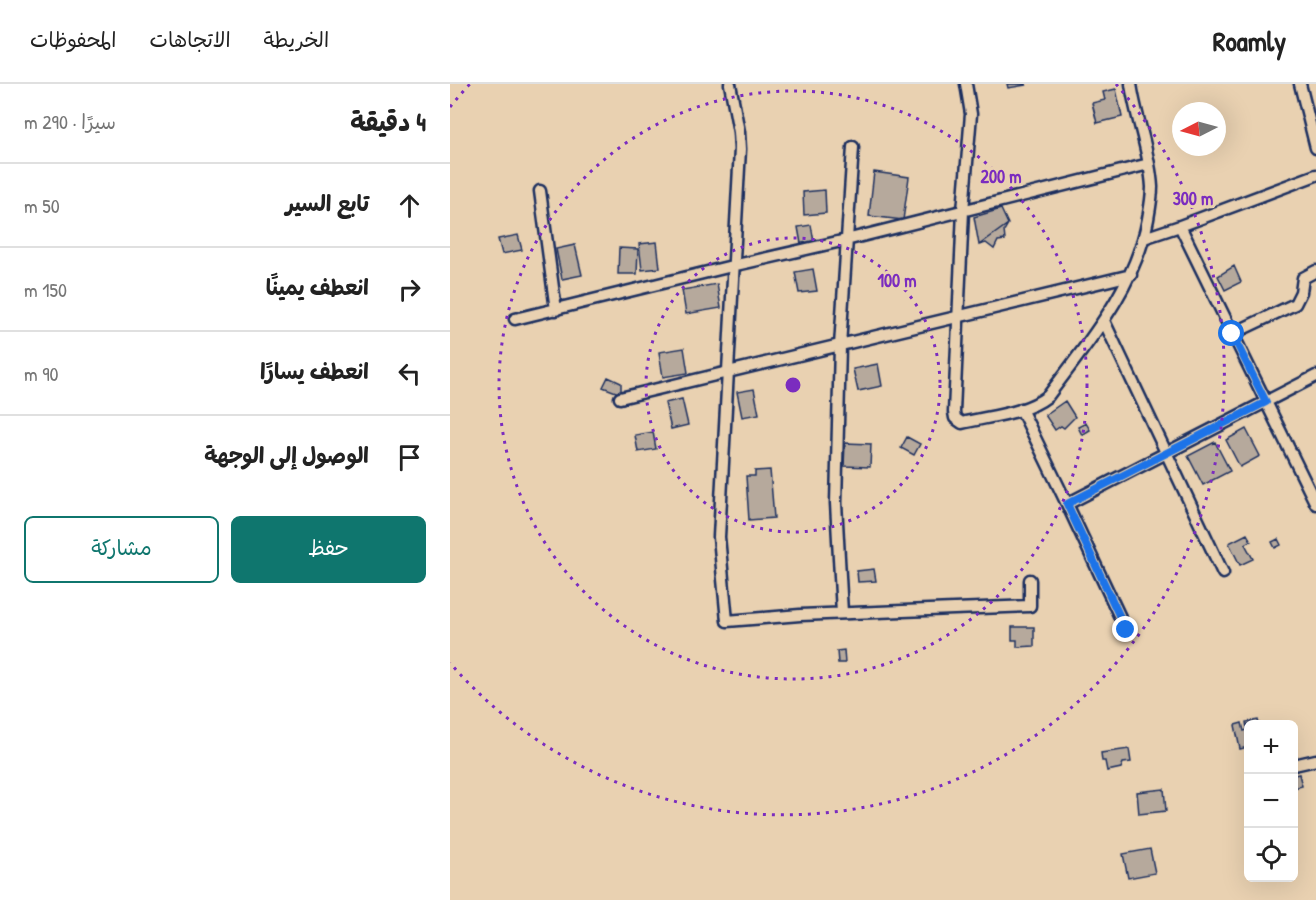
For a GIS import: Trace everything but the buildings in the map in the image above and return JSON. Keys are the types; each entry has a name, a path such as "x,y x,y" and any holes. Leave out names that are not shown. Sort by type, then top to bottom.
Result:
{"street":[{"path":"730,84 740,149 726,373 719,537 727,621 842,613 1030,606 1030,580"},
{"path":"966,84 970,114 963,210 955,418 962,423 1021,409 1040,402 1048,396 1104,321 1131,275 1144,238 1152,189 1149,164 1131,84"},
{"path":"1300,84 1316,148"},
{"path":"842,613 836,503 840,346 853,147"},
{"path":"515,319 846,240 1149,164"},
{"path":"1144,238 1316,175"},
{"path":"540,191 556,309"},
{"path":"1180,226 1316,504"},
{"path":"1232,334 1295,304 1301,292 1303,278 1316,271"},
{"path":"620,398 1131,275"},
{"path":"1104,321 1223,573"},
{"path":"1067,504 1316,376"},
{"path":"1021,409 1126,630"},
{"path":"1298,764 1316,760"}],"route":[{"path":"1126,630 1067,504 1266,402 1232,334"}]}
